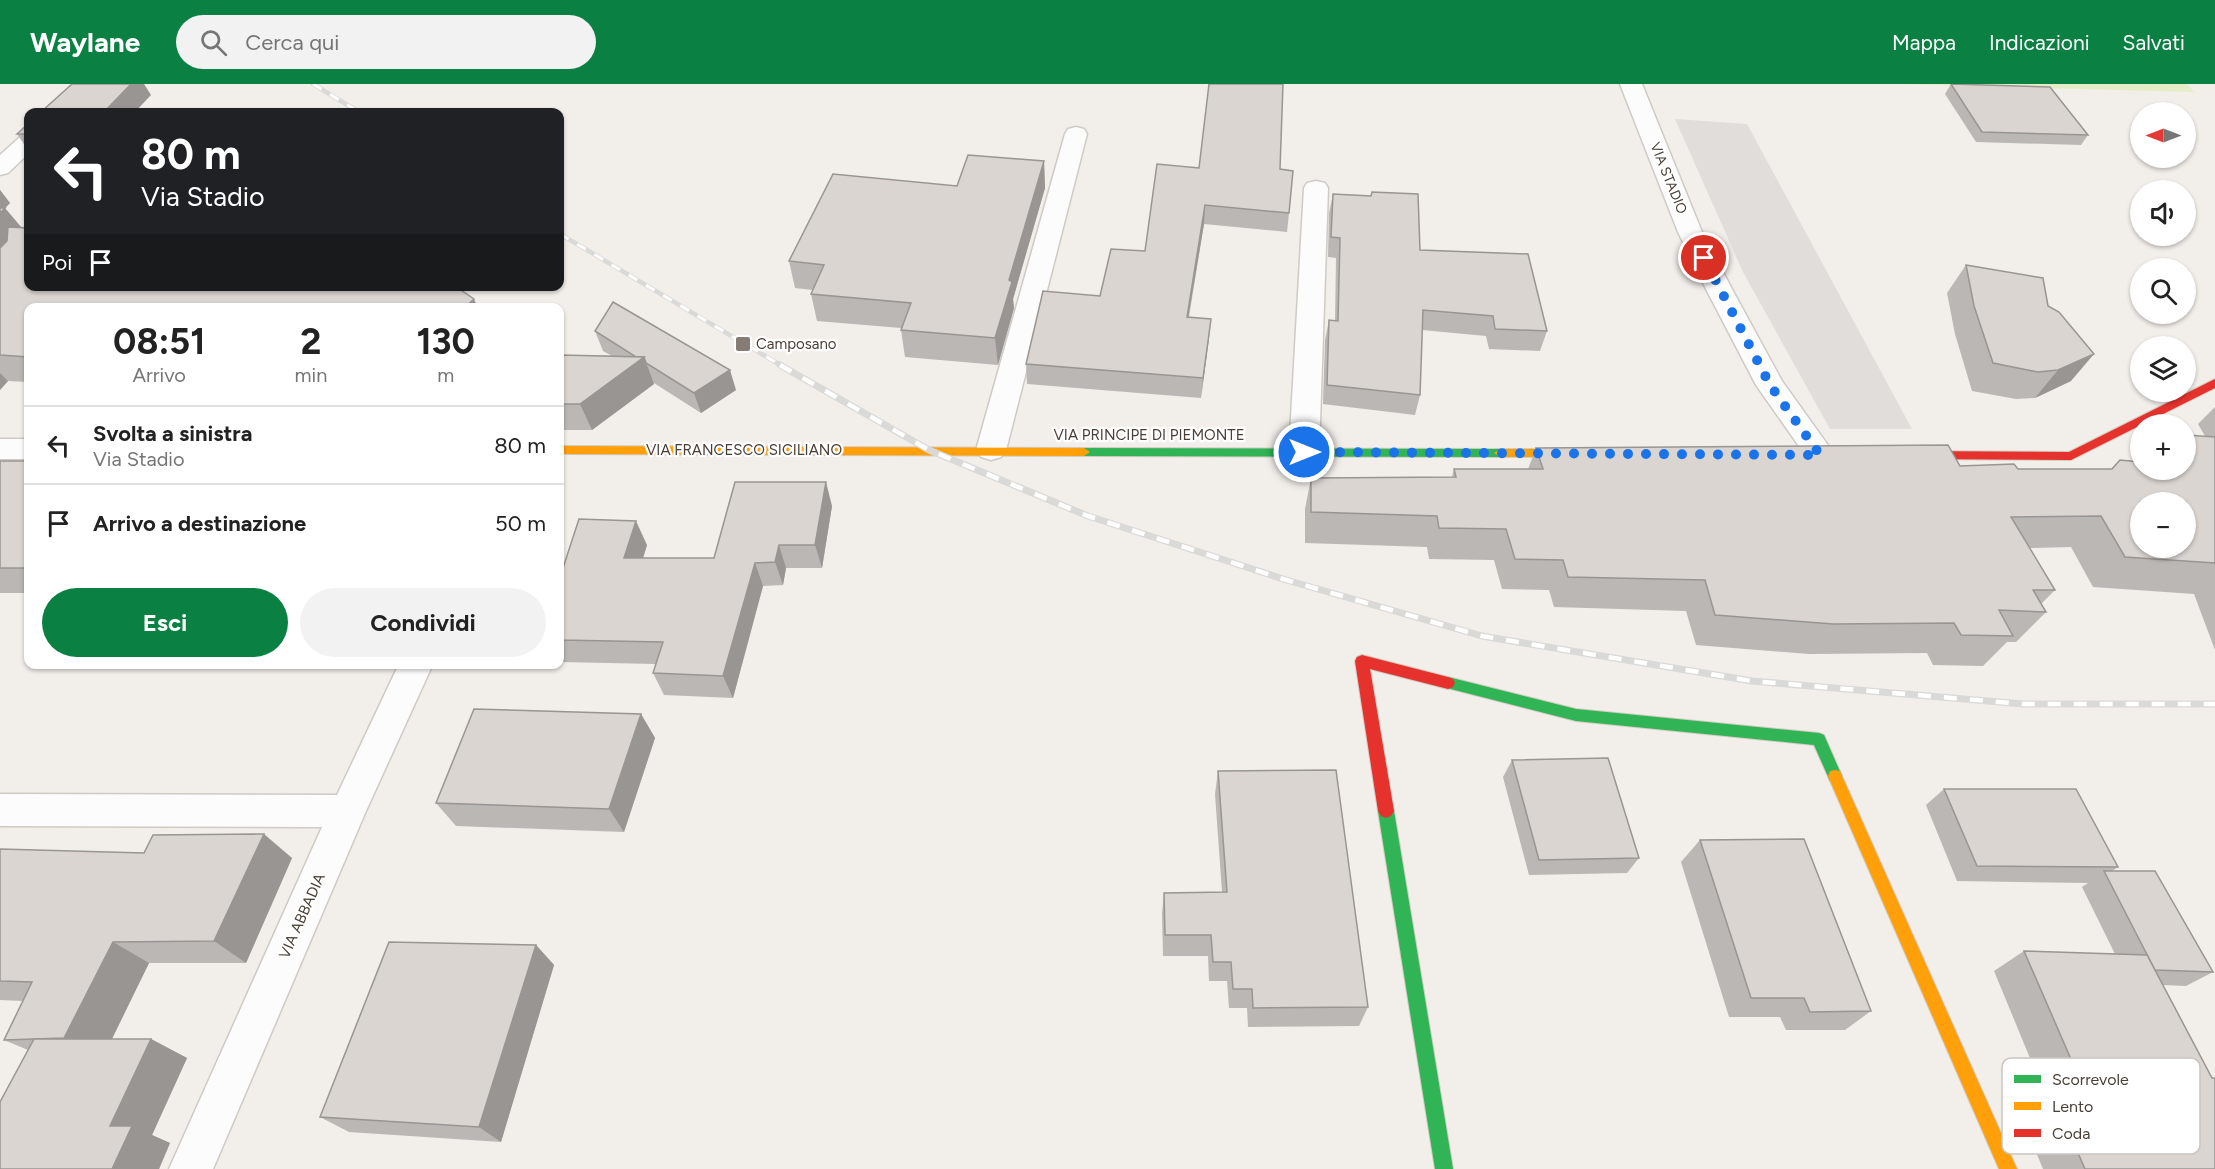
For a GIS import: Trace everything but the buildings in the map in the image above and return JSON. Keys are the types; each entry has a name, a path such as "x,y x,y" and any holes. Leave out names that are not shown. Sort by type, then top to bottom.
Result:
{"street":[{"name":"VIA STADIO","path":"1631,84 1690,232 1770,385 1816,455"},
{"path":"991,450 1076,134"},
{"path":"0,168 24,146"},
{"path":"1304,452 1316,188"},
{"path":"1892,455 2071,456 2215,382"},
{"path":"0,449 24,449"},
{"name":"VIA FRANCESCO SICILIANO","path":"564,450 929,450"},
{"name":"VIA PRINCIPE DI PIEMONTE","path":"929,450 1597,453"},
{"path":"1444,1169 1362,661 1576,715 1819,739 2008,1169"},
{"name":"VIA ABBADIA","path":"191,1169 348,812 414,669"},
{"path":"0,810 348,812"}],"green space":[{"path":"1897,84 2187,84 2194,92"}],"shaded area":[{"path":"1675,119 1747,124 1912,429 1830,429 1743,272"}],"railway":[{"path":"313,84 352,108"},
{"path":"564,236 782,366"},
{"path":"780,365 929,450 1088,516 1283,579 1482,636 1752,681 2023,704 2215,704"}],"traffic: fast":[{"path":"1084,452 1500,453"},
{"path":"1448,683 1576,715 1819,739 1835,776"},
{"path":"1386,811 1444,1169"}],"traffic: slow":[{"path":"564,450 1084,452"},
{"path":"1500,453 1578,453"},
{"path":"1835,776 2008,1169"}],"traffic: jam":[{"path":"1908,455 2071,456 2215,383"},
{"path":"1386,811 1362,661 1448,683"}],"place":[{"name":"Camposano","path":"743,344"}],"route":[{"path":"1304,452 1820,455 1770,385 1704,258"}]}
